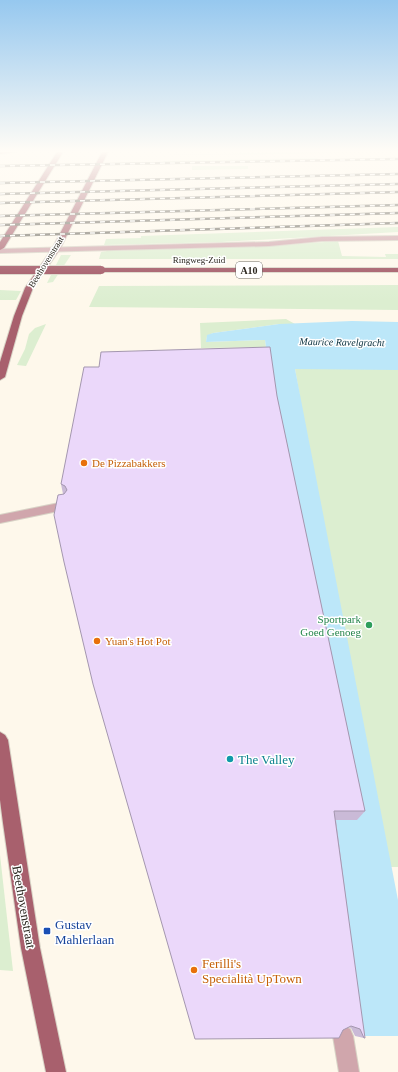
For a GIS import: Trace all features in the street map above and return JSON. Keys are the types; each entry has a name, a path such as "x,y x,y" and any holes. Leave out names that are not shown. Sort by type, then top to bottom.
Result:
{"highway":[{"name":"Ringweg-Zuid","path":"0,270 398,270"}],"main road":[{"path":"0,248 29,202"},
{"name":"Beethovenstraat","path":"0,378 18,316 29,288 56,249 80,202"},
{"name":"Beethovenstraat","path":"0,740 16,862 41,1004 56,1072"}],"lane":[{"path":"0,251 269,244 322,239 398,238"},
{"path":"0,520 64,506"},
{"path":"343,1036 348,1072"}],"green space":[{"path":"398,227 398,232 221,242 104,245 106,239 141,238 141,236"},
{"path":"338,241 342,256 386,257 385,254 398,254 398,259 99,259 101,252 107,251 273,246"},
{"path":"61,255 71,255 53,282 47,283"},
{"path":"398,285 398,310 89,307 99,286"},
{"path":"0,290 21,291 16,300 0,300"},
{"path":"286,319 295,324 279,324 213,333 207,336 206,342 265,340 266,347 201,348 200,323"},
{"path":"46,324 26,366 17,365 25,349 29,334 35,328"},
{"name":"Sportpark Goed Genoeg","path":"398,368 398,867 382,867 295,369"},
{"path":"0,855 13,971 0,970"}],"water":[{"name":"Maurice Ravelgracht","path":"352,321 398,322 398,370 295,369 398,900 398,1036 360,1036 265,340 206,342 207,335 213,333 279,324"}],"building":[{"name":"The Valley","path":"270,347 277,396 365,811 334,811 365,1038 360,1029 351,1026 343,1030 339,1038 195,1039 93,684 54,515 58,495 64,494 67,490 65,486 61,484 84,367 99,367 101,352"}],"railway":[{"path":"0,203 35,202"},
{"path":"0,216 398,205"},
{"path":"0,225 398,213"},
{"path":"0,236 398,223"}],"place":[{"name":"De Pizzabakkers","path":"84,463"},
{"name":"Sportpark Goed Genoeg","path":"369,625"},
{"name":"Yuan's Hot Pot","path":"97,641"},
{"name":"The Valley","path":"230,759"},
{"name":"Gustav Mahlerlaan","path":"47,931"},
{"name":"Ferilli's Specialità UpTown","path":"194,970"}]}
